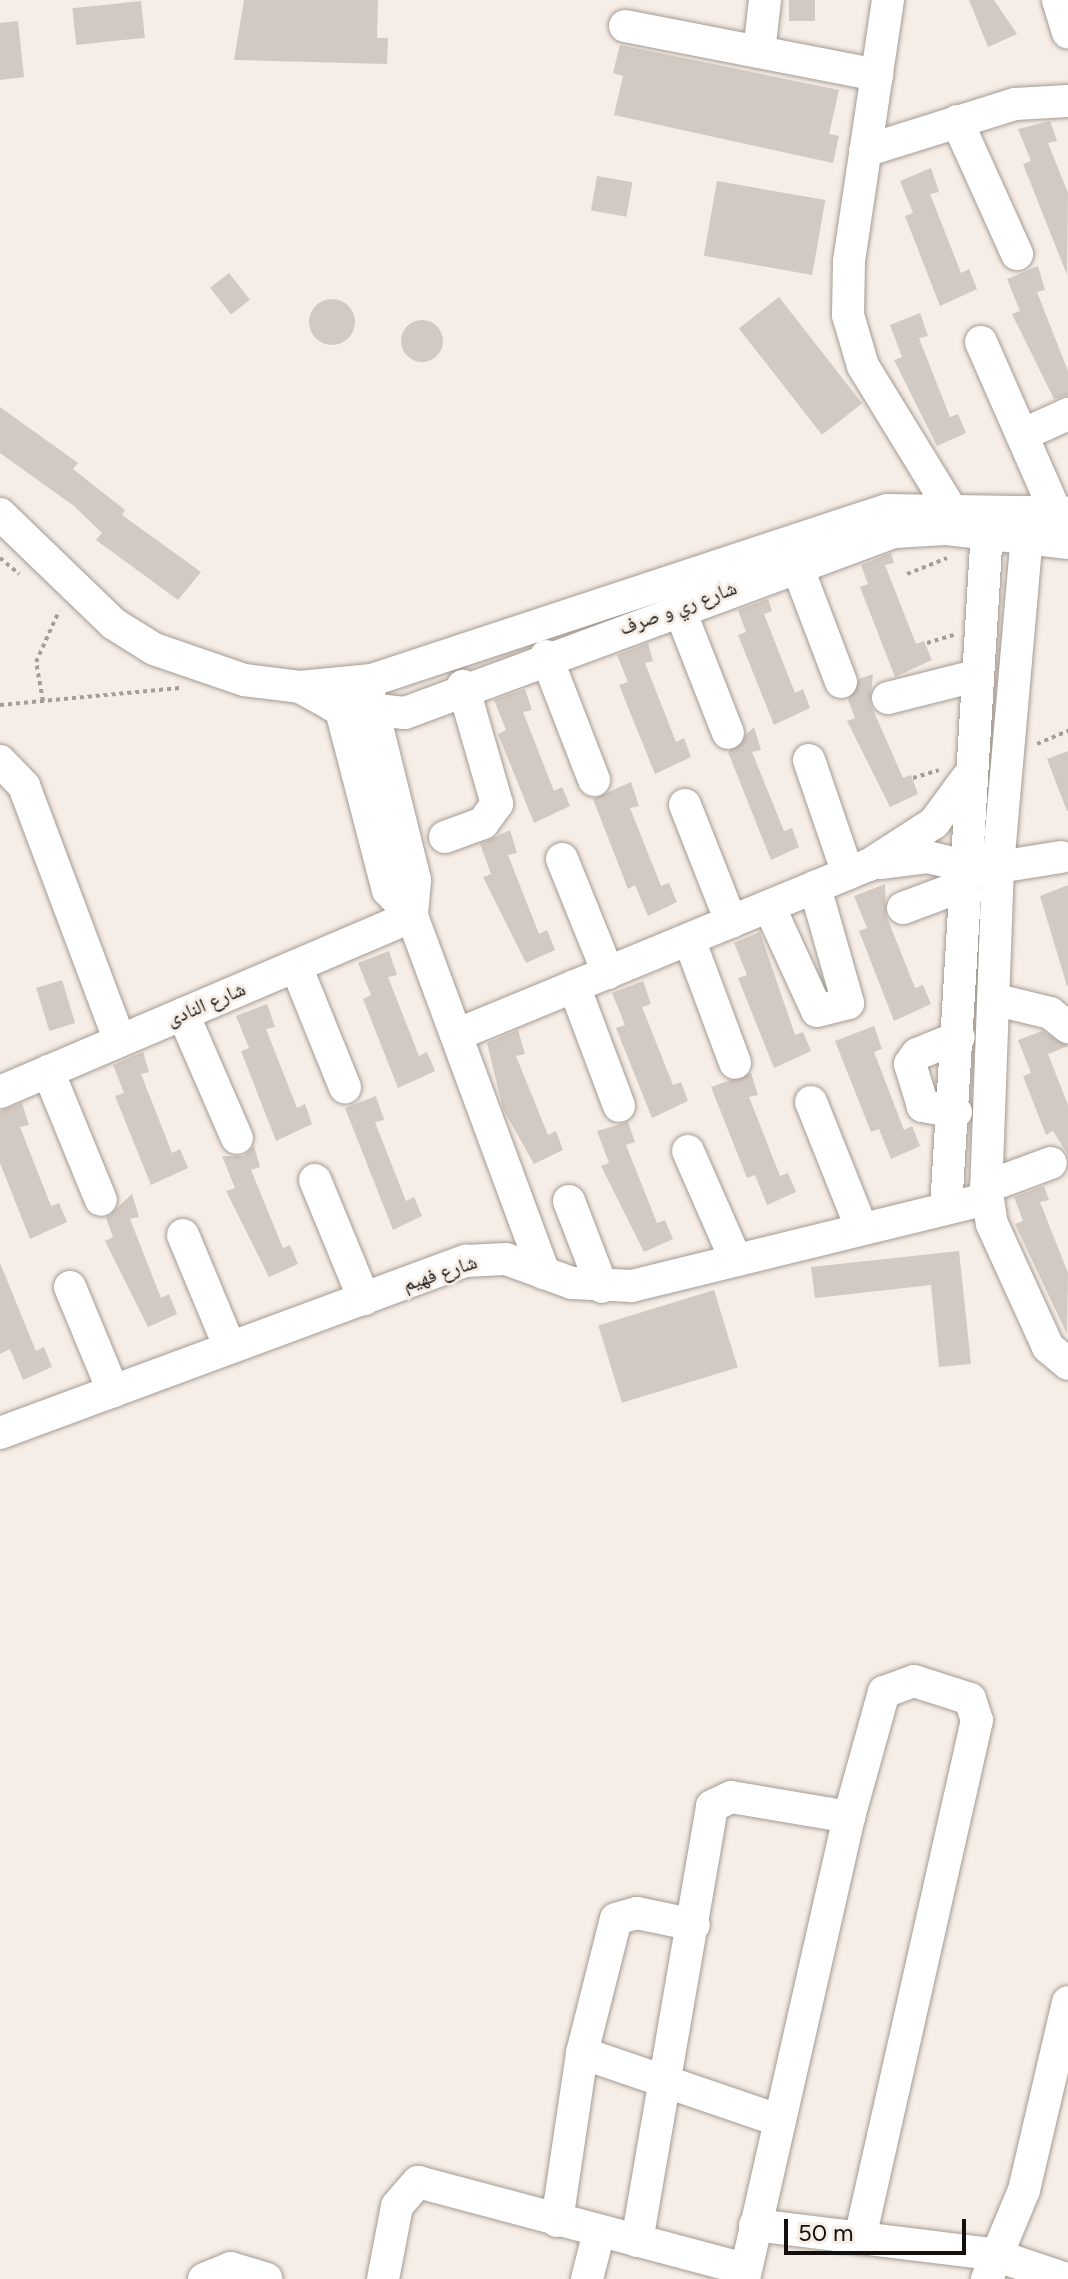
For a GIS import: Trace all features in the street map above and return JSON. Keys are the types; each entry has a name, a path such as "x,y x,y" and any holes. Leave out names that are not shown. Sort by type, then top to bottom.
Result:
{"street":[{"path":"759,52 765,0"},
{"path":"888,0 847,288 854,341 950,508"},
{"path":"1058,0 1068,32"},
{"path":"625,26 877,75"},
{"path":"865,151 1015,104 1068,101"},
{"path":"957,121 1017,254"},
{"path":"981,342 1022,435 1045,519 1005,779 998,866 986,1193 1048,1347 1068,1364"},
{"path":"1022,435 1068,414"},
{"name":"شارع ري و صرف","path":"0,514 114,624 154,649 244,680 347,690 872,513 950,508 988,522"},
{"name":"شارع ري و صرف","path":"374,713 405,713 463,686 797,566 911,529 1045,519 1068,543"},
{"path":"946,1208 956,1112 967,778 988,522"},
{"path":"797,566 841,682"},
{"path":"679,608 728,733"},
{"path":"546,656 594,780"},
{"path":"888,698 975,676"},
{"path":"445,837 483,823 497,804 463,686"},
{"path":"347,690 374,713 415,880 412,916"},
{"path":"347,690 388,890 412,916 544,1273"},
{"path":"809,760 858,869"},
{"path":"0,761 24,786 120,1041"},
{"path":"967,778 1005,779"},
{"path":"456,1035 858,869 934,823 967,778"},
{"path":"685,805 731,922"},
{"path":"858,869 928,857 962,877"},
{"path":"903,908 962,877 998,866 1061,857"},
{"path":"562,859 608,973"},
{"path":"769,906 815,1010 848,1003 815,887"},
{"name":"شارع النادى","path":"0,1092 412,916"},
{"path":"689,939 735,1063"},
{"path":"296,966 345,1087"},
{"path":"574,986 619,1106"},
{"path":"993,999 1050,1013 1068,1027"},
{"path":"183,1014 237,1138"},
{"path":"956,1112 923,1106 910,1064 917,1054 959,1037"},
{"path":"48,1071 101,1200"},
{"path":"811,1102 861,1227"},
{"path":"688,1151 734,1256"},
{"name":"شارع فهيم","path":"3,1421 113,1391 476,1260 506,1259 544,1273 602,1287 662,1280 734,1256 946,1208 1051,1163"},
{"path":"315,1180 364,1299"},
{"path":"569,1201 602,1287"},
{"path":"183,1235 230,1348"},
{"path":"70,1287 113,1391"},
{"path":"383,2279 397,2206 418,2182 637,2241 745,2274 778,2120 852,1829 849,1817 884,1692 914,1681 970,1699 977,1720 860,2238"},
{"path":"637,2241 717,1800 849,1817"},
{"path":"557,2221 582,2053 616,1919 637,1913 694,1925"},
{"path":"990,2266 1024,2190 1068,2002"},
{"path":"582,2053 778,2120"},
{"path":"755,2225 860,2238 1066,2279"},
{"path":"587,2279 599,2232"},
{"path":"204,2279 231,2268 266,2279"}],"path":[{"path":"43,701 37,653 60,609"},
{"path":"0,705 190,687"}],"building":[{"path":"244,0 378,0 377,38 388,38 387,64 234,60"},
{"path":"789,0 815,0 815,21 789,21"},
{"path":"969,0 994,0 1017,34 988,47"},
{"path":"141,1 145,38 76,45 72,8"},
{"path":"18,21 24,77 0,80 0,23"},
{"path":"620,45 839,90 829,134 839,136 833,163 614,115 623,76 613,73"},
{"path":"1050,121 1057,141 1048,143 1068,193 1067,275 1023,164 1031,161 1018,129"},
{"path":"931,168 939,192 930,194 961,273 969,269 977,289 940,306 905,216 913,213 900,181"},
{"path":"597,176 632,182 626,217 591,210"},
{"path":"717,181 825,200 812,275 704,256"},
{"path":"1038,266 1045,290 1037,292 1068,371 1068,395 1054,399 1012,314 1020,311 1007,279"},
{"path":"229,273 250,300 231,315 210,288"},
{"path":"779,297 862,403 822,435 739,328"},
{"path":"332,299 348,306 355,322 348,338 332,345 316,338 309,322 316,306"},
{"path":"920,313 928,336 919,338 950,417 958,414 966,433 937,446 894,360 902,357 890,325"},
{"path":"422,320 437,326 443,341 437,356 422,362 407,356 401,341 407,326"},
{"path":"0,407 78,463 73,469 125,510 122,515 201,572 178,600 96,540 102,533 74,506 0,453"},
{"path":"891,553 894,563 885,565 916,644 924,641 932,660 895,677 860,587 868,584 861,565"},
{"path":"768,599 772,611 764,614 795,693 803,689 810,708 774,725 738,635 746,632 738,610"},
{"path":"648,643 653,661 645,663 676,742 684,738 691,757 655,774 619,685 628,682 617,655"},
{"path":"873,674 870,703 903,778 911,775 918,794 890,807 847,721 855,718 848,700 859,679"},
{"path":"525,689 532,710 523,712 554,791 562,787 570,806 534,823 498,734 506,730 494,700"},
{"path":"754,727 761,750 752,752 784,831 792,828 799,847 771,860 728,752"},
{"path":"1068,751 1068,811 1067,811 1047,759"},
{"path":"631,782 639,806 630,808 661,886 669,883 677,902 648,916 635,885 628,889 593,799"},
{"path":"510,830 517,853 508,855 539,934 547,930 555,950 526,963 483,877 491,874 480,844"},
{"path":"885,884 886,915 915,988 923,985 931,1004 894,1021 859,931 867,928 854,896"},
{"path":"1068,885 1068,986 1067,986 1040,896"},
{"path":"760,932 795,1035 803,1032 811,1051 774,1068 738,978 747,975 734,943"},
{"path":"389,951 397,975 388,977 419,1056 427,1052 435,1071 398,1088 363,999 371,995 358,963"},
{"path":"62,980 75,1023 49,1031 36,988"},
{"path":"643,981 651,1004 642,1007 673,1085 681,1082 688,1101 652,1118 616,1028 625,1025 612,993"},
{"path":"267,1004 275,1027 266,1029 297,1108 305,1104 312,1124 276,1141 241,1051 249,1048 236,1016"},
{"path":"874,1026 882,1049 874,1052 904,1130 912,1126 920,1146 891,1159 879,1129 871,1132 835,1041"},
{"path":"518,1030 525,1054 516,1056 548,1135 556,1131 563,1150 534,1164 503,1109 487,1043"},
{"path":"1042,1031 1068,1046 1048,1054 1068,1105 1068,1155 1053,1131 1046,1135 1023,1076 1031,1073 1018,1040"},
{"path":"143,1052 149,1072 141,1074 172,1153 180,1149 188,1168 151,1185 115,1096 124,1093 113,1065"},
{"path":"751,1073 758,1095 749,1097 780,1176 788,1173 796,1192 767,1205 755,1175 747,1178 711,1087"},
{"path":"376,1096 384,1120 375,1122 406,1201 414,1197 422,1216 393,1230 345,1108"},
{"path":"22,1103 29,1125 20,1127 51,1206 59,1203 67,1222 30,1239 0,1163 0,1111"},
{"path":"628,1122 635,1142 626,1145 657,1223 665,1220 673,1239 644,1252 601,1166 609,1163 597,1131"},
{"path":"254,1146 260,1167 251,1170 283,1248 290,1245 298,1264 269,1277 226,1191 235,1188 222,1156 244,1156"},
{"path":"1044,1186 1049,1200 1040,1202 1068,1273 1067,1334 1015,1224 1023,1221 1014,1197"},
{"path":"132,1194 139,1217 130,1219 161,1298 169,1294 177,1314 148,1327 105,1241 113,1237 106,1218"},
{"path":"959,1251 971,1364 939,1367 931,1285 815,1298 811,1267"},
{"path":"0,1263 36,1351 44,1347 52,1367 23,1380 10,1349 0,1354"},
{"path":"714,1290 738,1367 622,1403 598,1325"}]}
